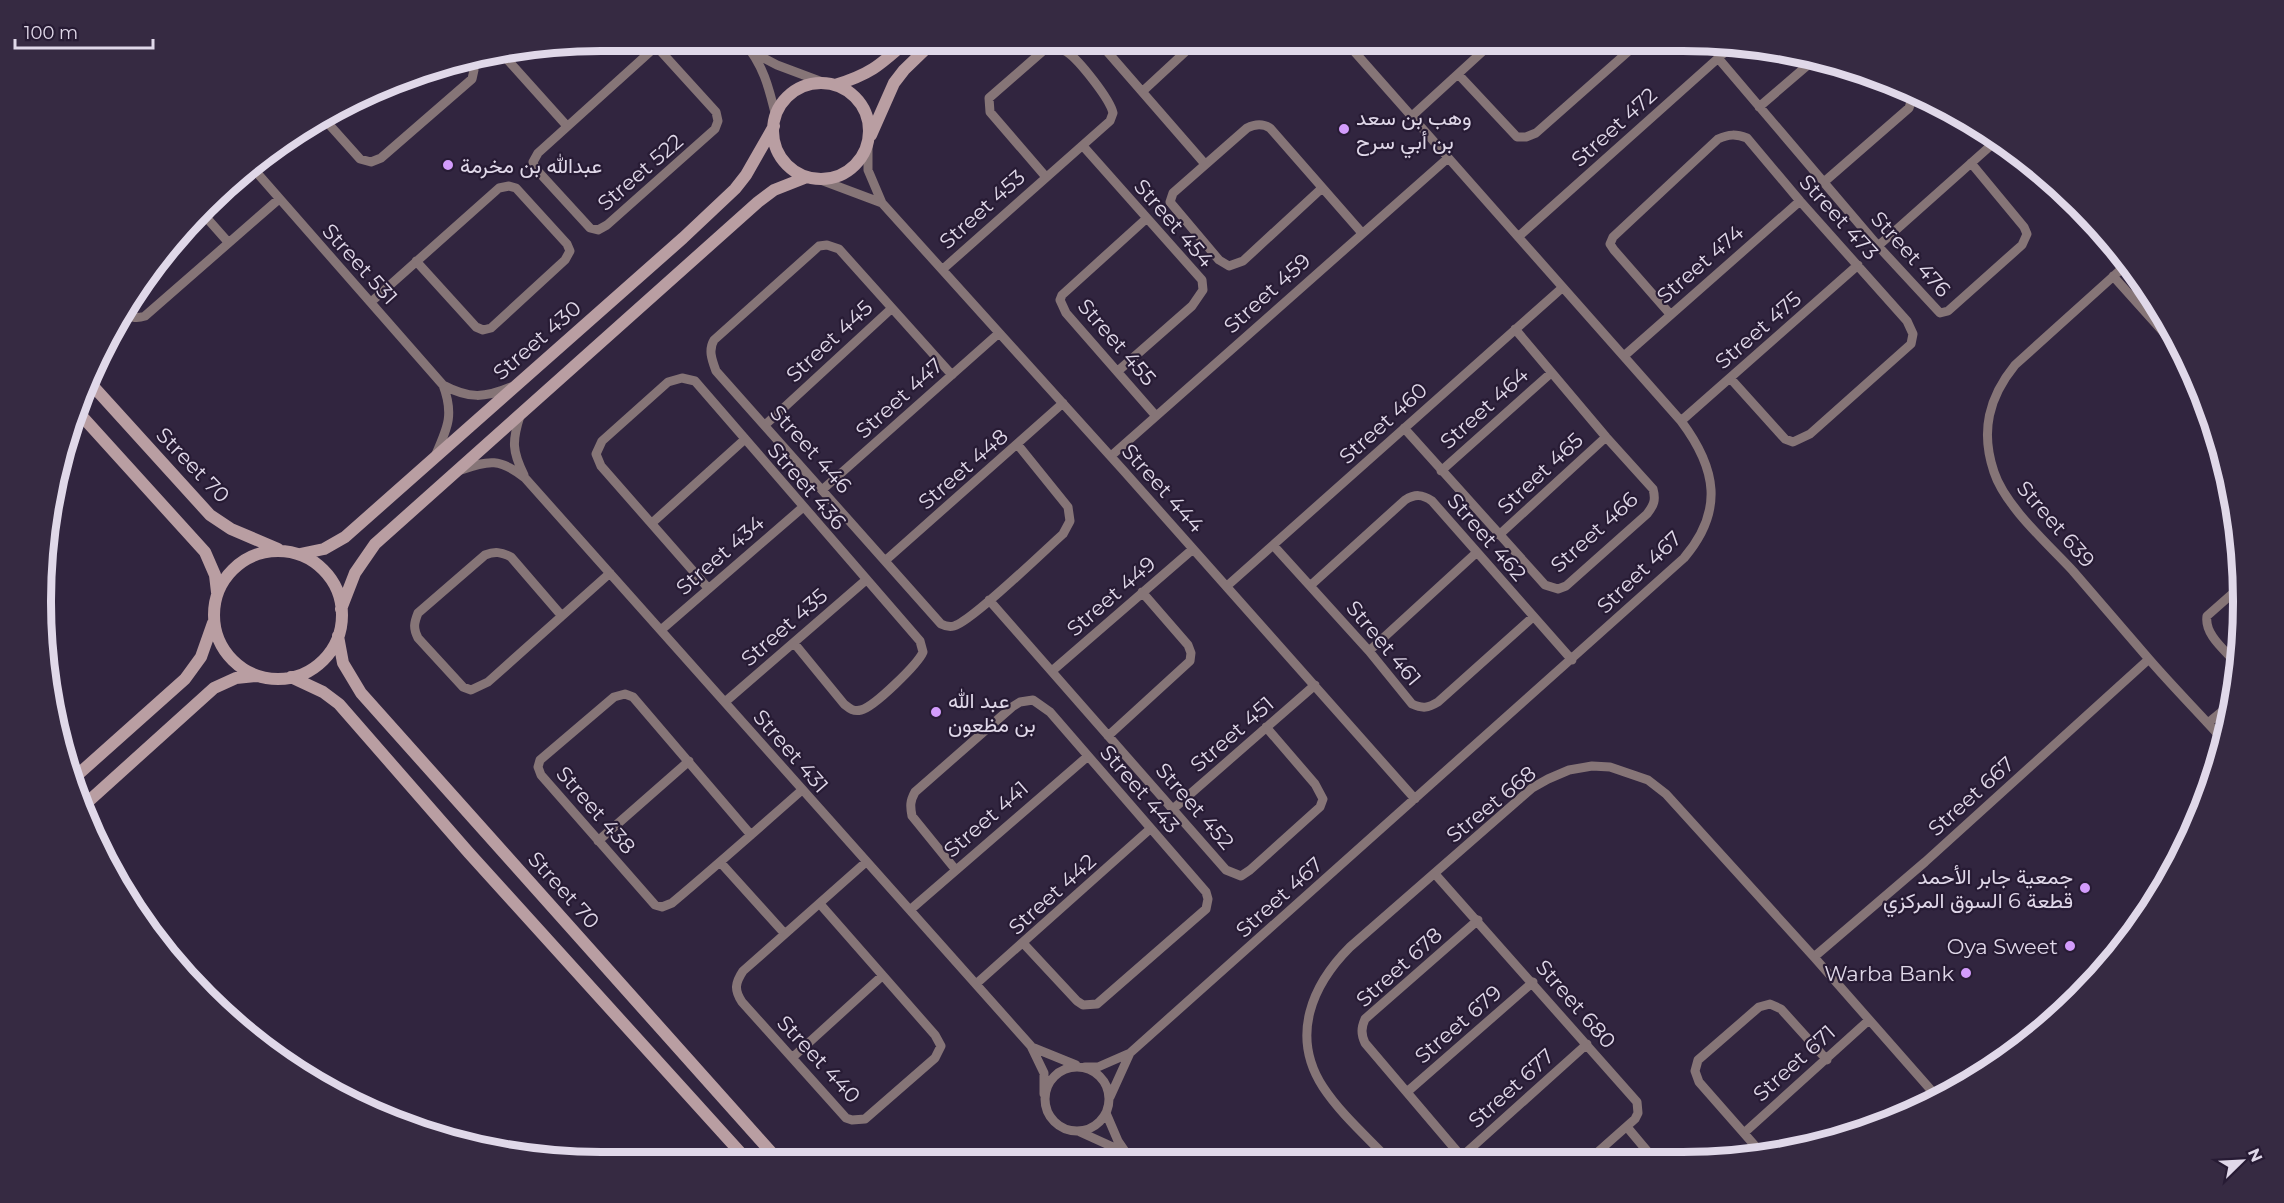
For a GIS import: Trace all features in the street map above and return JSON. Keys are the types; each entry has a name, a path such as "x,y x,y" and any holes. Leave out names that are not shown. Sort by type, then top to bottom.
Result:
{"main road":[{"path":"896,51 876,68 857,78 830,84 804,86 794,91 780,107 775,121 774,135 779,153 791,168 812,178 839,176 849,171 863,155 894,83 924,51"},
{"path":"830,84 850,92 865,110 869,126 868,143"},
{"name":"Street 430","path":"300,555 324,549 336,543 683,238 735,189 746,175 775,121"},
{"name":"Street 430","path":"341,609 355,573 375,544 758,201 774,190 812,178"},
{"name":"Street 70","path":"94,388 210,515 255,541 282,551"},
{"path":"79,774 185,679 204,651 214,619 217,593 215,575 204,552 83,417"},
{"path":"214,619 225,650 240,666 260,676 275,679 291,677 316,666 329,653 338,636 341,609 335,586 328,576 310,560 300,555 282,551 260,553 246,559 229,573 217,593"},
{"name":"Street 70","path":"338,636 343,663 362,693 771,1152"},
{"path":"89,801 214,688 236,678 260,676"},
{"path":"291,677 323,692 339,704 469,853 740,1152"}],"street":[{"name":"Street 522","path":"650,51 538,153 533,162 535,168 590,228 598,230 607,225 715,129 718,121 716,112 666,51"},
{"name":"Street 453","path":"1043,51 988,98 988,104 990,112 1046,177"},
{"name":"Street 453","path":"943,269 1110,121 1113,113 1107,98 1069,54 1064,51"},
{"path":"1107,51 1205,164"},
{"path":"1143,91 1186,51"},
{"name":"Street 467","path":"1083,1067 1098,1067 1130,1053 1684,558 1694,546 1710,514 1710,476 1701,452 1681,421 1355,51"},
{"path":"1412,116 1483,51"},
{"path":"1458,75 1517,137 1526,137 1536,133 1629,51"},
{"path":"754,53 777,65 830,84"},
{"path":"754,53 767,78 775,121"},
{"name":"Street 472","path":"1518,237 1724,53"},
{"name":"Street 476","path":"1718,58 1878,246 1940,313 1948,311 2022,245 2027,234 2024,227 1971,163"},
{"path":"507,60 567,126"},
{"path":"1759,107 1807,66"},
{"path":"328,124 360,159 371,162 381,158 472,79 473,67"},
{"path":"1824,182 1909,108 1910,101"},
{"path":"1321,189 1243,261 1229,266 1219,260 1170,202 1173,193 1246,128 1253,125 1265,125 1362,233"},
{"name":"Street 473","path":"1670,314 1614,250 1610,244 1613,237 1718,139 1727,135 1747,138 1907,321 1913,334 1911,344 1810,434 1793,442 1785,440 1730,378"},
{"name":"Street 444","path":"868,143 868,170 882,203 1111,456 1415,800"},
{"name":"Street 454","path":"1083,146 1202,280 1203,290 1192,306 1118,371"},
{"path":"1878,246 1990,146"},
{"name":"Street 459","path":"1111,456 1448,158"},
{"name":"Street 531","path":"257,173 443,385 457,393 469,396 492,394 515,386"},
{"name":"Street 444","path":"812,178 882,203"},
{"path":"370,302 416,261 499,188 509,186 516,188 567,244 570,251 566,260 491,328 483,330 476,327 416,261"},
{"path":"131,317 145,316 279,199"},
{"name":"Street 474","path":"1624,356 1800,201"},
{"path":"207,218 228,242"},
{"name":"Street 455","path":"1147,219 1062,295 1060,300 1066,313 1156,416"},
{"name":"Street 446","path":"952,375 839,249 827,245 819,246 714,340 711,352 716,371 941,624 946,626 953,627 962,623 1063,534 1070,521 1068,507 1017,445"},
{"name":"Street 475","path":"1681,421 1858,265"},
{"name":"Street 639","path":"2121,269 2015,365 2004,379 1994,397 1988,417 1988,451 1994,473 2012,504 2217,733"},
{"path":"2113,276 2160,327"},
{"name":"Street 460","path":"1227,586 1562,288"},
{"name":"Street 445","path":"765,425 891,309"},
{"name":"Street 466","path":"1404,428 1545,585 1558,589 1566,586 1647,514 1654,506 1653,489 1515,329"},
{"name":"Street 447","path":"822,490 999,333"},
{"name":"Street 464","path":"1441,471 1551,373"},
{"name":"Street 436","path":"708,588 601,466 596,454 602,441 668,382 682,378 695,381 802,508 920,641 923,652 917,661 874,703 860,711 851,710 794,643"},
{"name":"Street 531","path":"436,456 450,420 448,398 443,385"},
{"name":"Street 448","path":"886,560 1063,403"},
{"name":"Street 431","path":"520,416 514,434 514,453 525,478"},
{"name":"Street 465","path":"1499,536 1606,437"},
{"path":"652,524 744,440"},
{"name":"Street 431","path":"458,471 483,462 497,462 507,465 525,478 1031,1046 1044,1073 1044,1094"},
{"name":"Street 462","path":"1311,585 1405,500 1418,495 1425,496 1432,501 1572,660"},
{"name":"Street 434","path":"661,630 802,508"},
{"name":"Street 461","path":"1273,545 1369,651 1412,704 1425,708 1438,702 1533,617"},
{"name":"Street 449","path":"1053,671 1193,549"},
{"path":"561,615 511,557 494,551 485,555 418,613 414,622 414,630 418,638 463,687 471,690 488,682 610,573"},
{"path":"1369,651 1476,553"},
{"name":"Street 435","path":"725,702 866,580"},
{"path":"1108,736 1190,661 1191,653 1188,645 1142,592"},
{"path":"2230,656 2209,631 2206,621 2207,616 2233,593"},
{"name":"Street 452","path":"989,600 1226,870 1241,876 1320,807 1323,799 1315,784 1266,728"},
{"name":"Street 667","path":"1814,957 1925,862 2149,659"},
{"name":"Street 451","path":"1173,809 1314,685"},
{"name":"Street 438","path":"751,835 633,698 625,694 614,697 540,760 538,768 541,775 655,905 662,907 672,903 720,862 751,835 802,790"},
{"name":"Street 443","path":"955,869 912,816 910,806 912,798 915,792 1012,707 1020,702 1034,700 1044,706 1206,892 1208,899 1206,909 1106,998 1090,1006 1077,1001 1023,943"},
{"path":"2208,723 2221,713"},
{"name":"Street 441","path":"909,910 1087,757"},
{"path":"598,841 689,761"},
{"name":"Street 668","path":"1382,1152 1322,1086 1307,1035 1309,1017 1318,987 1338,959 1532,788 1569,770 1592,766 1610,767 1648,780 1666,794 1932,1092"},
{"name":"Street 442","path":"976,984 1150,830"},
{"path":"720,862 785,934"},
{"name":"Street 440","path":"820,904 941,1046 935,1059 872,1114 857,1121 846,1118 742,1002 735,987 736,980 742,971 866,862"},
{"name":"Street 680","path":"1435,874 1637,1102 1638,1113 1627,1127 1598,1152"},
{"name":"Street 678","path":"1455,1152 1365,1043 1362,1026 1365,1019 1478,920"},
{"path":"793,1057 882,976"},
{"name":"Street 679","path":"1407,1092 1533,982"},
{"path":"1756,1147 1699,1082 1695,1066 1759,1007 1770,1004 1780,1009 1827,1060"},
{"name":"Street 671","path":"1744,1133 1869,1020"},
{"name":"Street 677","path":"1467,1152 1587,1044"},
{"name":"Street 431","path":"1031,1046 1062,1061 1083,1067"},
{"name":"Street 467","path":"1109,1100 1130,1053"},
{"path":"1078,1131 1095,1126 1106,1113 1109,1100 1108,1091 1100,1076 1083,1067 1068,1067 1057,1073 1049,1082 1044,1094 1049,1116 1057,1125 1067,1130 1078,1131 1124,1152"},
{"path":"1106,1113 1124,1152"},
{"path":"1627,1127 1648,1152"}],"place":[{"name":"وهب بن سعد بن أبي سرح","path":"1344,129"},
{"name":"عبدالله بن مخرمة","path":"448,165"},
{"name":"عبد الله بن مظعون","path":"936,712"},
{"name":"جمعية جابر الأحمد قطعة 6 السوق المركزي","path":"2085,888"},
{"name":"Oya Sweet","path":"2070,946"},
{"name":"Warba Bank","path":"1966,973"}]}
